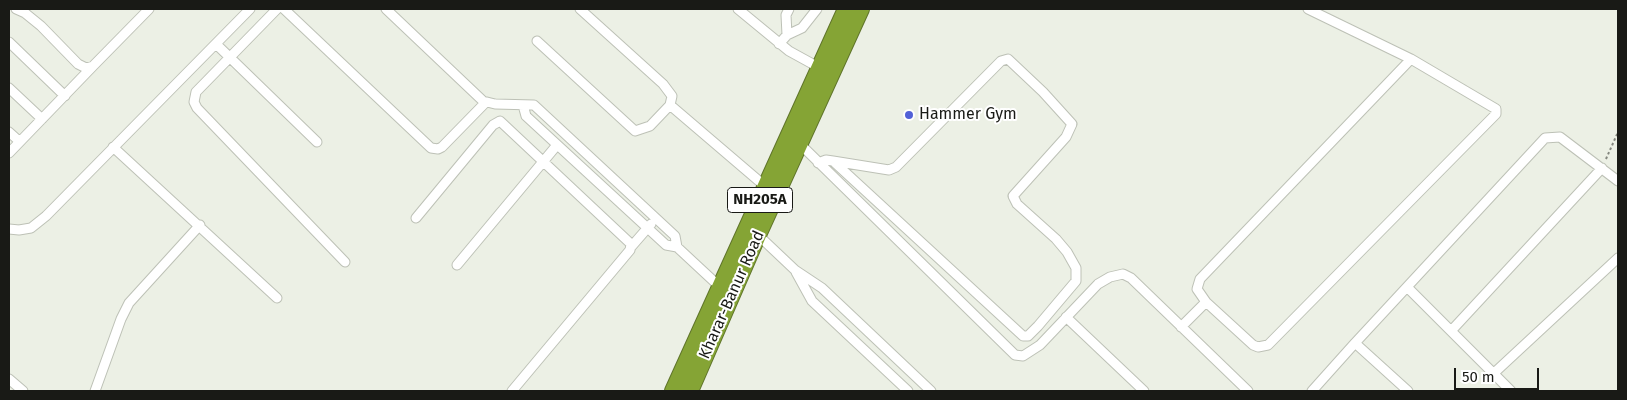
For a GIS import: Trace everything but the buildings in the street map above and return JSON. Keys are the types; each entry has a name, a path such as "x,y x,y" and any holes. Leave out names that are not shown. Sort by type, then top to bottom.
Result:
{"highway":[{"name":"NH205A","path":"673,391 720,287 762,211 766,187 846,9"},
{"name":"Kharar-Banur Road","path":"690,391 758,234 762,211 800,144 861,9"}],"street":[{"path":"16,9 25,13 41,26 78,64 86,68 94,66"},
{"path":"9,153 149,9"},
{"path":"9,229 31,228 60,202 250,9"},
{"path":"277,9 196,92 194,102 197,108 345,262"},
{"path":"284,9 431,148 438,149 442,147 486,102"},
{"path":"386,9 477,96 486,102 534,105 675,236 677,247 720,287"},
{"path":"537,41 635,131 650,126 670,105 672,96 663,84 580,9"},
{"path":"738,9 779,44 802,60 820,68"},
{"path":"787,34 786,15 789,9"},
{"path":"779,44 787,34 802,28 817,9"},
{"path":"1308,9 1411,59 1496,109 1492,120 1268,345 1258,347 1253,345 1206,302 1197,288 1200,279 1411,59"},
{"path":"9,42 65,96"},
{"path":"216,44 316,142"},
{"path":"818,163 826,160 833,161 889,170 896,168 1001,61 1008,59 1043,92 1072,124 1066,138 1013,196 1017,204 1056,239 1067,252 1076,268 1076,281 1028,336 1021,335 833,161"},
{"path":"9,88 42,119"},
{"path":"523,105 526,116 666,246 677,247"},
{"path":"670,105 766,187"},
{"path":"416,218 496,122 504,123 629,242 631,247"},
{"path":"9,132 19,141"},
{"path":"1312,391 1545,138 1560,136 1618,181"},
{"path":"800,144 1015,355 1023,356 1040,345 1098,284 1110,276 1123,274 1130,278 1248,391"},
{"path":"457,265 557,145"},
{"path":"113,147 200,225 277,298"},
{"path":"1451,331 1602,168"},
{"path":"512,391 656,218"},
{"path":"95,391 125,309 200,225"},
{"path":"758,234 795,270 822,288 931,391"},
{"path":"1493,374 1618,258"},
{"path":"795,270 812,301 908,391"},
{"path":"1408,288 1511,391"},
{"path":"1181,327 1206,302"},
{"path":"1066,317 1144,391"},
{"path":"1355,343 1408,391"},
{"path":"9,379 23,391"}],"path":[{"path":"1602,168 1618,132"}],"place":[{"name":"Hammer Gym","path":"909,115"}]}
